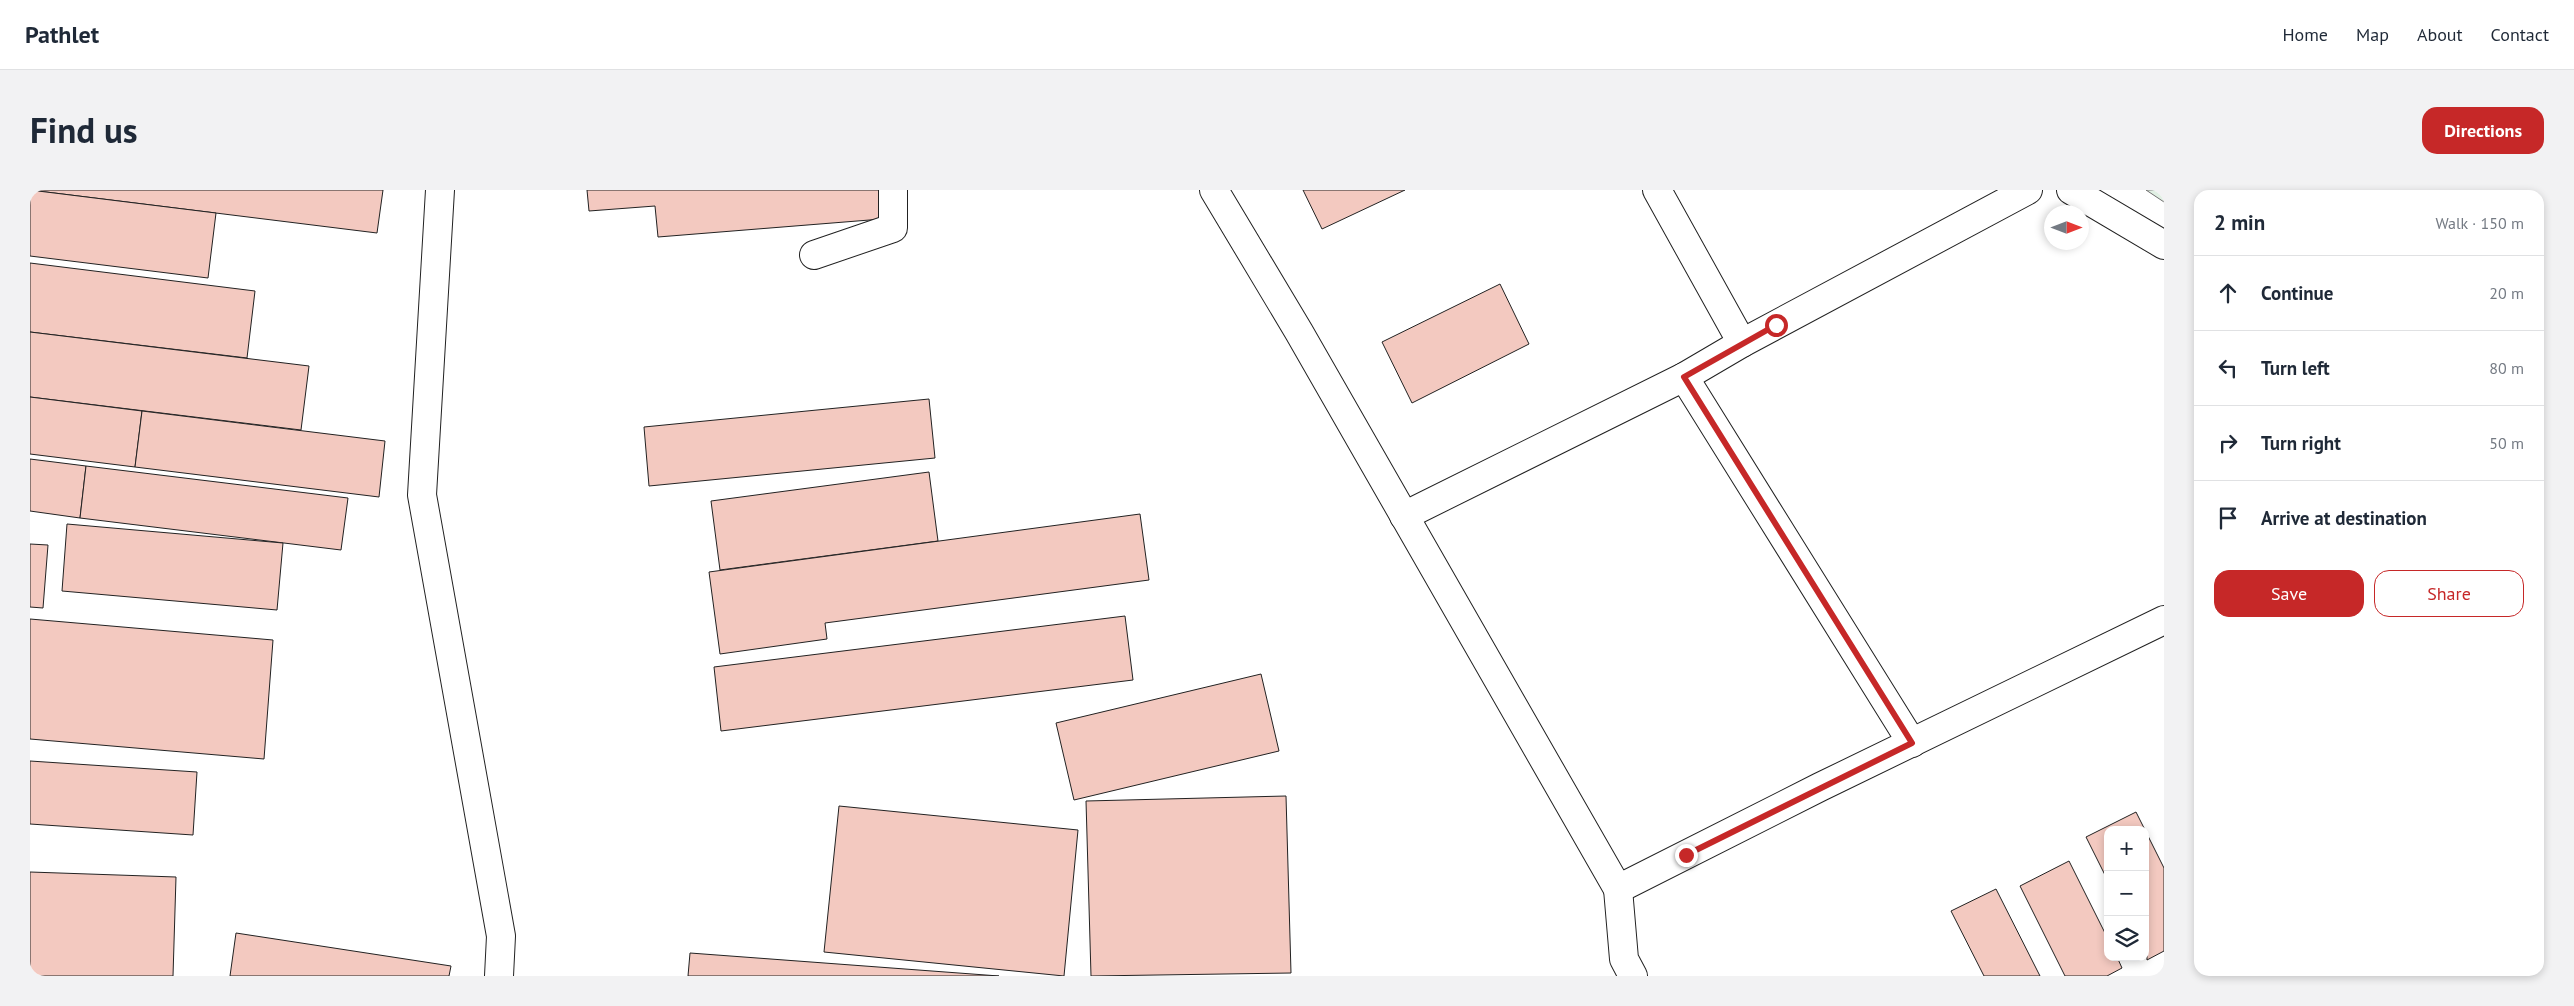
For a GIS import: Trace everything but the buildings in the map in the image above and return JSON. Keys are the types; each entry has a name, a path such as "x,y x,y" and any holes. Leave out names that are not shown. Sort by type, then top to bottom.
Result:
{"street":[{"path":"440,190 422,495 501,936 500,976"},
{"path":"814,255 893,228 893,190"},
{"path":"1214,190 1618,889 1624,959 1634,976"},
{"path":"1657,190 1742,343"},
{"path":"1404,516 1684,377 1742,343 2028,190"},
{"path":"2071,190 2164,245"},
{"path":"1684,377 1912,743"},
{"path":"1618,889 2164,620"}],"green space":[{"path":"2146,190 2164,190 2164,202"}],"route":[{"path":"1686,855 1912,743 1684,377 1776,325"}]}
